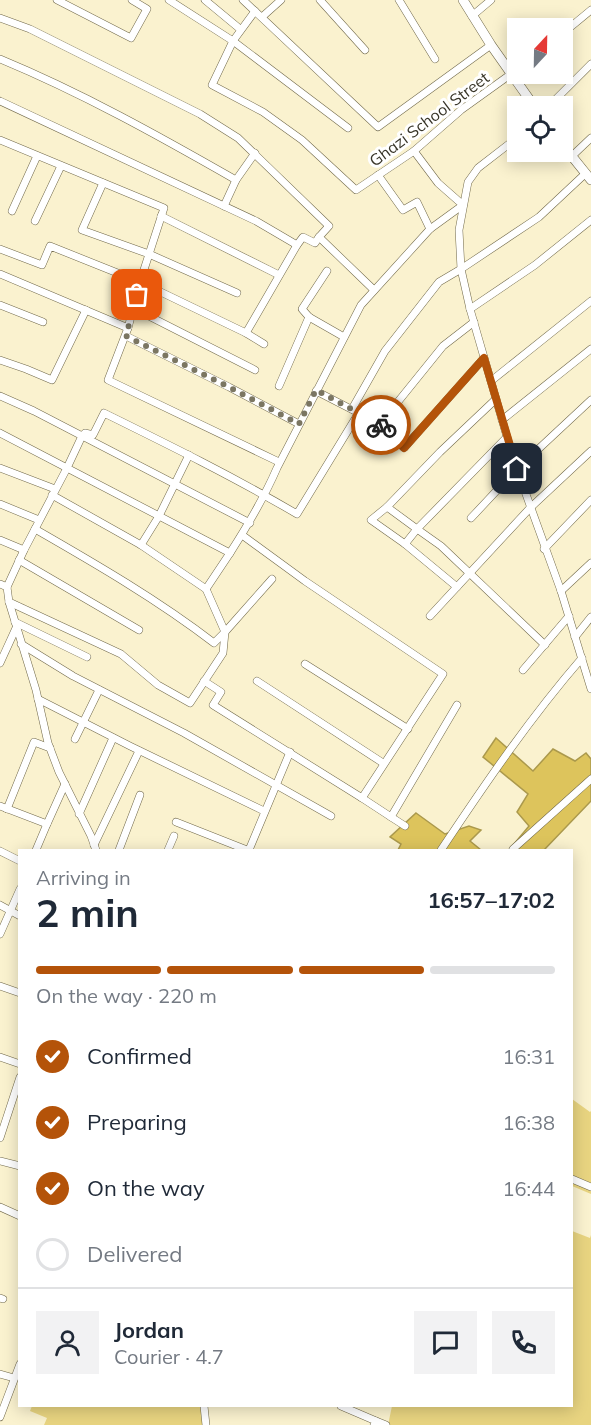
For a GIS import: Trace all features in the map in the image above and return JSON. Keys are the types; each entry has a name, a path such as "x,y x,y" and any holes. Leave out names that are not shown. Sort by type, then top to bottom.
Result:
{"street":[{"path":"57,0 131,38 147,9 132,0"},
{"path":"169,0 233,41 348,128"},
{"path":"205,0 240,29"},
{"path":"243,0 378,127 491,45"},
{"path":"262,17 281,0"},
{"path":"320,0 365,50"},
{"path":"399,0 435,59"},
{"path":"463,0 491,45 507,64"},
{"path":"472,16 491,0"},
{"path":"573,25 591,10"},
{"path":"233,41 255,11"},
{"path":"0,18 30,29 200,114 238,138 329,226 315,243 303,237 246,333"},
{"name":"Ghazi School Street","path":"233,41 212,86 262,112 302,140 356,190 414,151 461,110 507,77"},
{"path":"0,59 47,79 142,127 236,180"},
{"path":"559,96 591,64"},
{"path":"0,101 256,221 297,245"},
{"path":"573,155 591,138"},
{"path":"0,140 164,208 140,282 127,332 108,380 279,462"},
{"path":"507,146 478,168 468,182 459,230 461,269 470,309 517,469 561,591 590,683"},
{"path":"414,151 438,183 463,205"},
{"path":"224,206 236,180 255,153"},
{"path":"12,212 37,156"},
{"path":"95,848 50,748 38,699 4,586 82,436 85,433 93,435 104,413 189,455 297,514 355,412 385,351 439,282 539,216 588,177 573,157"},
{"path":"35,221 61,166"},
{"path":"378,175 403,210 417,202 430,229"},
{"path":"103,183 82,230 149,254 237,293"},
{"path":"206,589 250,523 279,462 361,305 430,229 463,205"},
{"path":"161,216 279,275"},
{"path":"470,309 535,265 591,220"},
{"path":"319,237 374,290"},
{"path":"0,249 42,265 50,246 140,282 264,344"},
{"path":"327,271 302,309 309,316 344,337"},
{"path":"0,274 86,310 299,424"},
{"path":"491,381 591,301"},
{"path":"0,315 2,306 43,322"},
{"path":"134,308 255,370"},
{"path":"0,360 52,380 86,310"},
{"path":"279,386 309,316"},
{"path":"380,424 444,346 474,322"},
{"path":"502,420 591,350"},
{"path":"316,390 380,424 404,448 484,358"},
{"path":"0,396 250,523"},
{"path":"457,587 405,544 371,520 496,399"},
{"path":"471,518 517,469 591,400"},
{"path":"0,433 230,553"},
{"path":"405,544 507,436"},
{"path":"430,616 530,508 591,451"},
{"path":"141,546 159,516 189,455"},
{"path":"0,468 54,492 206,589 225,632 223,653 190,703 158,685 121,654 9,602"},
{"path":"544,549 591,500"},
{"path":"0,504 39,520"},
{"path":"387,507 441,546 545,645"},
{"path":"35,529 104,568 181,618 214,643 272,579"},
{"path":"242,535 305,581 443,674 362,798"},
{"path":"0,540 24,550"},
{"path":"19,560 139,630"},
{"path":"561,591 591,562"},
{"path":"523,670 568,616"},
{"path":"575,637 591,617"},
{"path":"15,625 87,657"},
{"path":"0,663 15,625"},
{"path":"21,644 73,676 184,733 274,786 331,816"},
{"path":"442,849 486,783 562,681 582,658"},
{"path":"305,664 408,729"},
{"path":"204,681 221,692 213,705 405,826"},
{"path":"257,681 383,763"},
{"path":"75,740 99,690"},
{"path":"38,699 82,723 264,811"},
{"path":"391,817 457,705"},
{"path":"79,813 113,738"},
{"path":"47,824 3,807 34,742 50,748"},
{"path":"95,848 139,751"},
{"path":"248,849 290,752"},
{"path":"513,849 591,779"},
{"path":"36,849 65,784"},
{"path":"119,849 140,795"},
{"path":"176,822 245,849"},
{"path":"168,849 174,836"},
{"path":"0,851 18,860"},
{"path":"0,934 18,893"},
{"path":"0,905 18,915"},
{"path":"0,986 18,992"},
{"path":"0,1057 18,1063"},
{"path":"0,1138 1,1127 18,1082"},
{"path":"0,1161 18,1166"},
{"path":"573,1179 591,1187"},
{"path":"0,1207 18,1215"},
{"path":"0,1416 18,1369"},
{"path":"0,1374 14,1378"},
{"path":"204,1407 206,1425"},
{"path":"343,1407 375,1423 386,1425"}],"shaded area":[{"path":"496,738 533,771 553,749 575,761 586,753 591,759 591,801 545,849 510,849 529,826 517,812 528,794 483,757"},
{"path":"416,813 445,834 469,826 481,830 470,841 480,849 398,849 401,844 390,837"},
{"path":"573,1100 591,1111 591,1194 573,1186"},
{"path":"573,1231 590,1238 591,1235 591,1425 388,1425 392,1407 573,1407"},
{"path":"32,1407 204,1407 206,1425 44,1425 47,1418 30,1411"}],"way so far":[{"path":"137,295 126,336 299,424 316,390 381,425"}],"route":[{"path":"381,425 404,448 484,358 517,469"}]}
